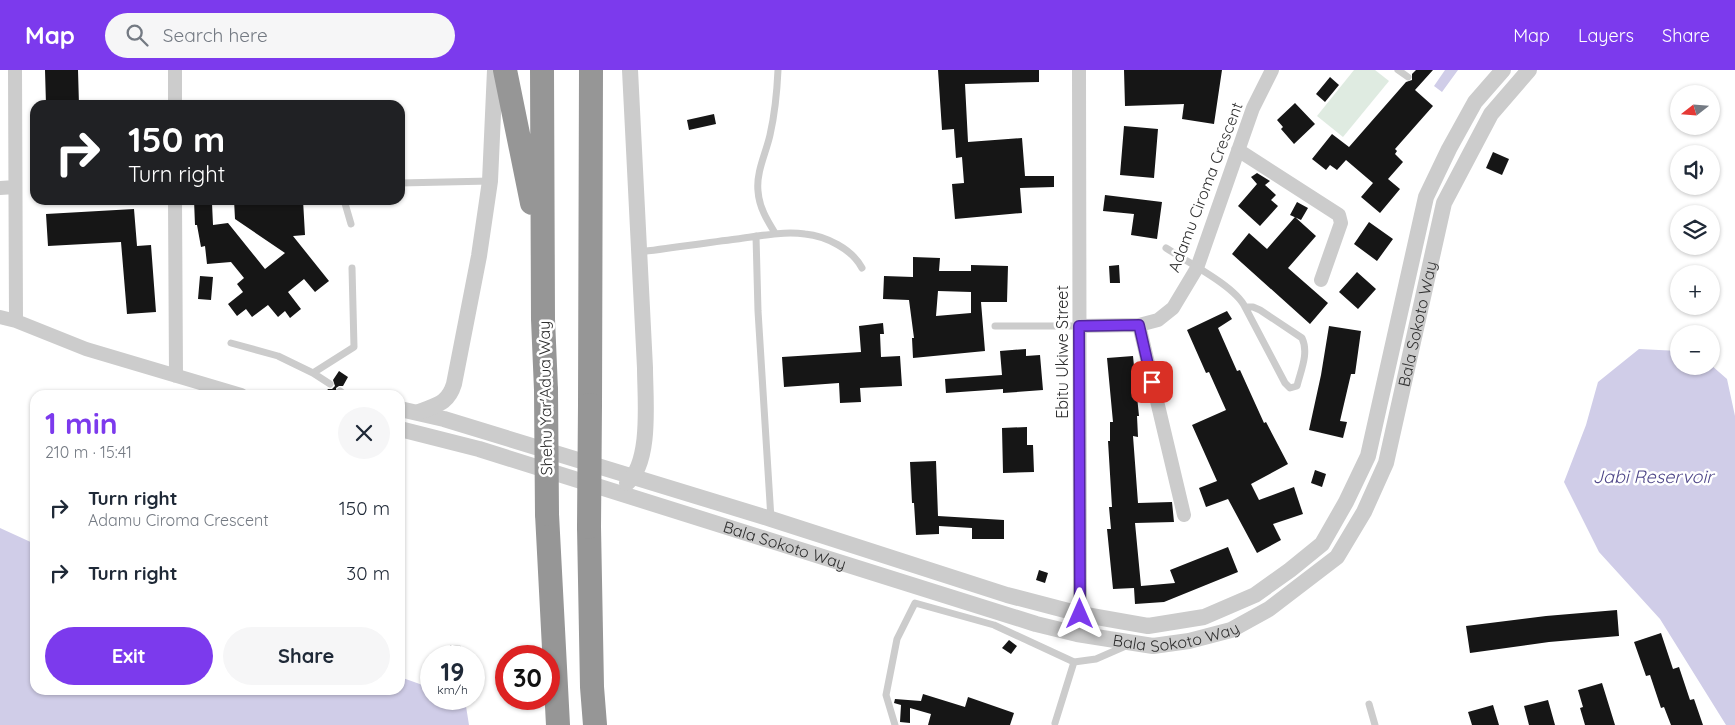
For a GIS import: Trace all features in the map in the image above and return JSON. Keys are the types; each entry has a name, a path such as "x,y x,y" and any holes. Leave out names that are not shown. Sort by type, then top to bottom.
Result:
{"highway":[{"path":"505,70 535,219 543,319"},
{"name":"Shehu Yar'Adua Way","path":"542,70 543,319 546,390 547,514 558,725"},
{"path":"591,70 589,527 595,725"},
{"path":"591,170 597,70"}],"street":[{"path":"15,70 16,320"},
{"path":"175,70 175,100"},
{"path":"419,412 446,400 451,395 454,384 478,265 490,181 495,70"},
{"path":"630,70 645,368 643,452 647,470 658,485"},
{"name":"Ebitu Ukiwe Street","path":"1077,634 1080,614 1079,70"},
{"name":"Adamu Ciroma Crescent","path":"1079,326 1139,325 1158,320 1174,308 1197,268 1253,108 1272,70"},
{"name":"Bala Sokoto Way","path":"405,410 454,422 632,476 1007,595 1080,614 1148,626 1204,617 1255,595 1322,544 1346,502 1368,456 1426,197 1449,149 1475,102 1503,70"},
{"name":"Bala Sokoto Way","path":"405,430 479,449 1036,624 1077,634 1153,646 1189,641 1231,630 1269,609 1337,557 1364,512 1386,463 1444,203 1491,114 1529,70"},
{"path":"1238,150 1339,215 1341,223 1321,280"},
{"path":"0,188 15,187"},
{"path":"175,205 176,376"},
{"path":"0,317 16,320 86,349 224,390"},
{"path":"1139,325 1184,515"},
{"path":"454,384 454,422 460,436 466,443 479,449"},
{"path":"602,488 619,486 628,482 643,452"}],"lane":[{"path":"775,233 760,203 758,189 759,176 777,98 778,70"},
{"path":"1398,70 1408,77"},
{"path":"405,183 490,181"},
{"path":"345,205 351,224"},
{"path":"639,252 775,233 804,233 818,236 847,251 858,260 862,268"},
{"path":"756,236 758,311 771,519"},
{"path":"1166,248 1234,292 1242,300 1285,383 1290,388 1297,386 1306,353 1306,345 1302,338 1260,310 1246,307"},
{"path":"313,372 354,347 352,268"},
{"path":"995,326 1079,326"},
{"path":"231,343 278,356 313,372 330,384"},
{"path":"895,725 886,694 897,638 915,603 918,587"},
{"path":"915,603 994,624 1074,662 1096,659 1133,643"},
{"path":"1055,723 1074,662"},
{"path":"1370,704 1376,725"}],"shaded area":[{"path":"1354,70 1375,70 1389,81 1343,137 1317,116"}],"water":[{"path":"1445,70 1458,70 1442,92 1434,86"},
{"name":"Jabi Reservoir","path":"1639,349 1670,351 1670,375 1720,375 1720,373 1727,379 1735,416 1735,725 1726,725 1660,619 1599,552 1564,482 1586,425 1598,382"},
{"path":"0,528 30,542 30,695 405,695 405,679 420,684 420,710 467,710 469,725 0,725"}],"building":[{"path":"45,70 78,70 79,100 46,100"},
{"path":"938,70 1039,70 1039,82 965,84 968,142 1022,138 1025,176 1054,176 1054,187 1020,188 1022,213 955,219 952,184 964,183 962,157 956,158 954,129 942,130"},
{"path":"1124,70 1222,70 1214,124 1182,119 1184,104 1125,106"},
{"path":"1416,70 1433,70 1415,90 1433,106 1395,149 1397,151 1395,154 1403,162 1388,179 1400,189 1380,213 1361,197 1373,183 1346,160 1337,170 1330,165 1326,170 1312,159 1332,134 1349,147 1406,82 1412,80 1412,74"},
{"path":"1330,77 1339,85 1325,102 1316,94"},
{"path":"1295,103 1315,124 1294,144 1281,129 1283,127 1277,120"},
{"path":"714,114 716,124 689,130 687,120"},
{"path":"1124,126 1158,129 1154,178 1120,175"},
{"path":"1493,152 1509,159 1502,175 1486,168"},
{"path":"1257,173 1270,181 1265,185 1276,195 1271,200 1278,206 1260,226 1238,206 1257,184 1251,177"},
{"path":"1105,195 1162,202 1157,239 1131,235 1134,214 1103,211"},
{"path":"1297,202 1308,208 1301,220 1290,215"},
{"path":"194,205 212,205 213,225 228,223 265,269 285,253 235,219 234,205 303,205 305,235 293,236 329,281 315,292 304,279 288,292 301,309 290,318 285,311 278,317 268,305 252,317 246,309 237,316 228,304 243,292 237,284 244,278 231,262 207,264 205,246 201,247 197,225 195,225"},
{"path":"134,209 137,246 151,245 156,312 127,314 121,242 48,246 46,214"},
{"path":"1295,217 1316,236 1288,268 1328,303 1310,324 1232,254 1249,233 1267,249"},
{"path":"1369,222 1393,239 1377,261 1354,244"},
{"path":"913,257 940,258 939,271 971,271 971,265 1008,266 1007,302 981,302 985,351 913,358 912,338 914,338 909,300 883,299 884,276 913,277","holes":["938,291 971,292 971,313 936,316"]},
{"path":"1119,265 1120,283 1110,283 1109,266"},
{"path":"1357,272 1376,289 1358,309 1339,292"},
{"path":"200,276 213,277 211,300 198,299"},
{"path":"1227,311 1232,319 1218,328 1237,371 1240,370 1264,423 1266,422 1288,464 1251,484 1259,500 1294,487 1303,514 1273,524 1281,540 1257,553 1228,499 1206,507 1199,488 1217,481 1192,425 1226,410 1209,372 1206,373 1187,330"},
{"path":"883,323 884,334 880,334 881,357 900,356 902,386 860,388 861,402 840,403 839,383 784,387 782,357 861,352 859,326"},
{"path":"1329,326 1361,331 1355,374 1351,374 1340,421 1347,422 1343,438 1309,430"},
{"path":"1026,349 1026,356 1040,355 1043,390 1003,393 1003,389 946,393 945,379 1002,375 1000,351"},
{"path":"1133,356 1139,416 1137,416 1138,437 1133,436 1138,503 1172,502 1174,522 1135,523 1141,586 1175,583 1170,570 1228,547 1238,572 1164,602 1135,604 1134,588 1113,589 1107,529 1111,529 1109,507 1112,507 1108,441 1110,441 1110,422 1113,422 1107,358"},
{"path":"339,371 348,377 343,386 339,386 336,390 327,390 335,386 333,380"},
{"path":"1027,427 1027,445 1033,445 1034,472 1003,473 1002,428"},
{"path":"936,461 938,516 1004,520 1004,539 972,539 972,528 939,526 939,534 916,535 910,462"},
{"path":"1315,470 1326,474 1322,487 1311,483"},
{"path":"1039,570 1048,573 1045,583 1036,580"},
{"path":"1617,610 1619,636 1549,642 1470,653 1466,626 1546,616"},
{"path":"1661,633 1673,669 1679,667 1690,700 1694,699 1703,725 1671,725 1664,707 1661,708 1650,675 1646,676 1634,642"},
{"path":"1009,640 1017,646 1011,654 1002,648"},
{"path":"1602,683 1615,725 1585,725 1580,708 1583,707 1578,690"},
{"path":"923,694 965,707 968,697 1014,713 1010,725 928,725 931,714 910,708 910,723 900,722 901,705 894,703 895,699 921,701"},
{"path":"1548,700 1555,725 1529,725 1524,706"},
{"path":"1493,705 1499,725 1472,725 1468,712"}],"route":[{"path":"1080,614 1079,326 1139,325 1152,382"}]}
